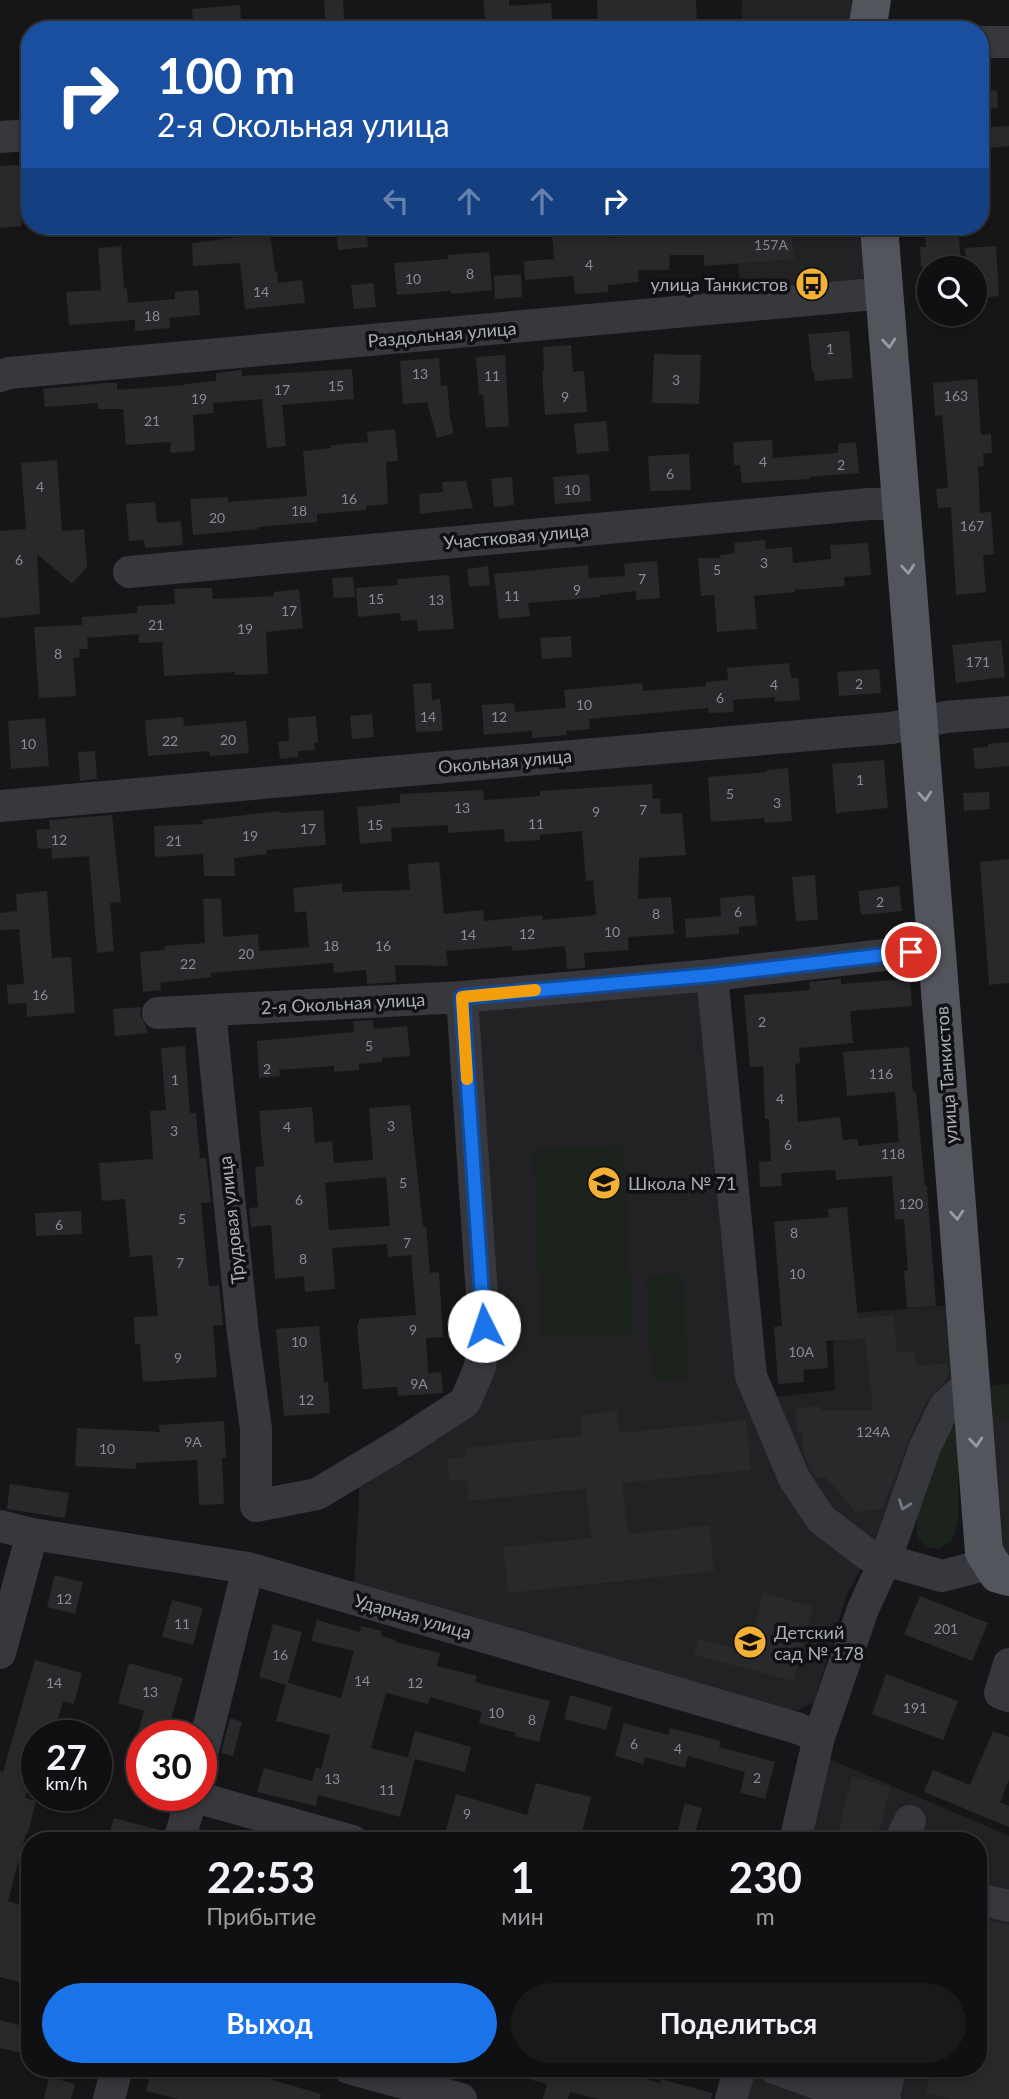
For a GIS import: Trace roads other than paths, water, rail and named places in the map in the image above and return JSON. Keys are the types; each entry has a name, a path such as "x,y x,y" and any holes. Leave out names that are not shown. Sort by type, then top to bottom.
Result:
{"main road":[{"path":"868,21 872,0"},
{"name":"улица Танкистов","path":"880,235 984,1552 1000,1570"}],"street":[{"path":"989,42 1009,42"},
{"path":"0,137 21,136"},
{"name":"Раздольная улица","path":"0,376 885,293"},
{"name":"Участковая улица","path":"129,572 869,504 903,504"},
{"name":"Окольная улица","path":"0,806 891,728 946,717 1009,712"},
{"name":"2-я Окольная улица","path":"158,1013 462,997 712,975 936,949"},
{"path":"712,975 751,1376 794,1478 821,1519 867,1555 942,1576 1000,1570"},
{"name":"Трудовая улица","path":"210,1012 243,1334 256,1429 256,1506 317,1494 402,1443 465,1402 480,1367 484,1326 462,997"},
{"path":"796,1832 819,1737 863,1609 925,1447 945,1406 971,1383"},
{"name":"Ударная улица","path":"0,1526 32,1534 248,1568 797,1728 819,1737"},
{"path":"0,1653 32,1534"},
{"path":"210,1720 248,1568"},
{"path":"1009,1664 1000,1693 1009,1696"},
{"path":"217,1803 320,1832"},
{"path":"182,1832 188,1811"},
{"path":"987,1901 1009,1906"},
{"path":"109,2099 115,2077"},
{"path":"382,2077 461,2099"},
{"path":"731,2099 737,2077"},
{"path":"793,2077 825,2092 884,2099 889,2077"}],"place":[{"name":"улица Танкистов","path":"812,284"},
{"name":"Школа № 71","path":"604,1183"},
{"name":"Детский сад № 178","path":"750,1642"}]}
